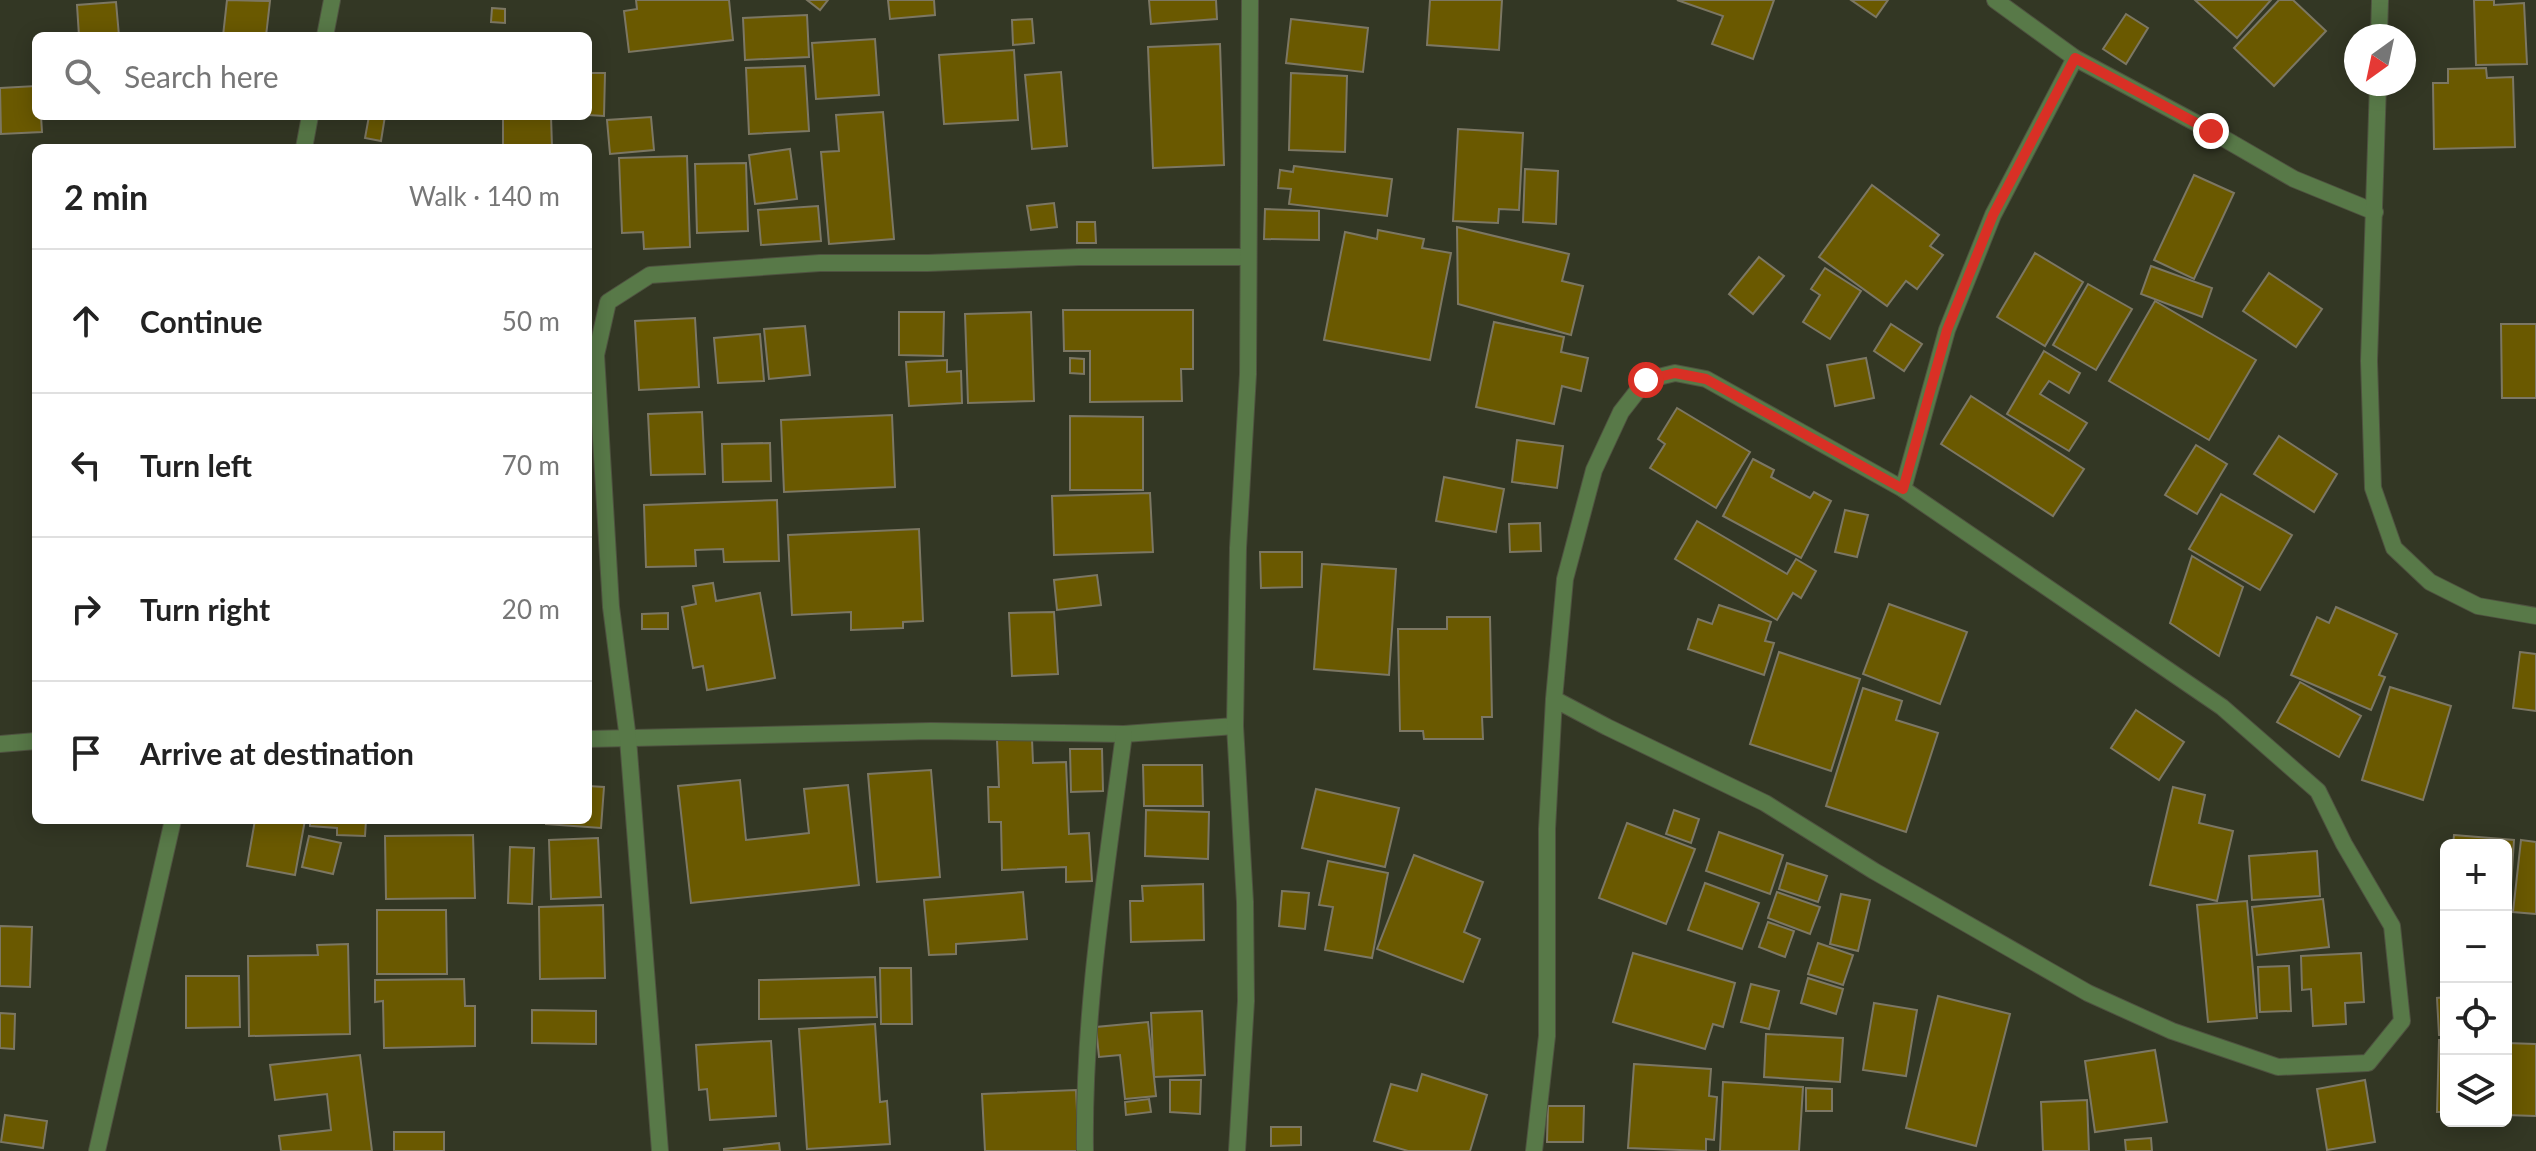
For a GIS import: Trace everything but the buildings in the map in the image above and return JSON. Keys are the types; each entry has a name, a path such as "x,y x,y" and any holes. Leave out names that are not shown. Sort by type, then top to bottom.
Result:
{"street":[{"path":"326,32 332,0"},
{"path":"1237,1151 1246,987 1245,902 1235,726 1238,548 1248,374 1250,0"},
{"path":"1995,0 2075,58 2294,179 2375,212"},
{"path":"2379,24 2380,0"},
{"path":"1903,489 1947,330 1993,215 2075,58"},
{"path":"2378,96 2369,361 2373,488 2394,548 2430,582 2478,606 2536,616"},
{"path":"305,144 309,120"},
{"path":"660,1151 628,739 611,607 596,355 608,302 650,275 820,263 1248,257"},
{"path":"1534,1151 1547,1036 1547,829 1554,699 1565,579 1594,470 1621,412 1646,380 1675,373 1706,379 1903,489 2222,707 2318,791 2344,844 2392,926 2402,1021 2368,1063 2278,1067 2172,1031 2088,993 1874,871 1765,803 1554,699"},
{"path":"592,739 931,731 1124,734 1235,726"},
{"path":"1085,1151 1084,1088 1095,962 1124,734"},
{"path":"0,744 32,741"},
{"path":"97,1151 172,824"}],"route":[{"path":"1646,380 1675,373 1706,379 1903,489 1947,330 1993,215 2075,58 2211,131"}]}
